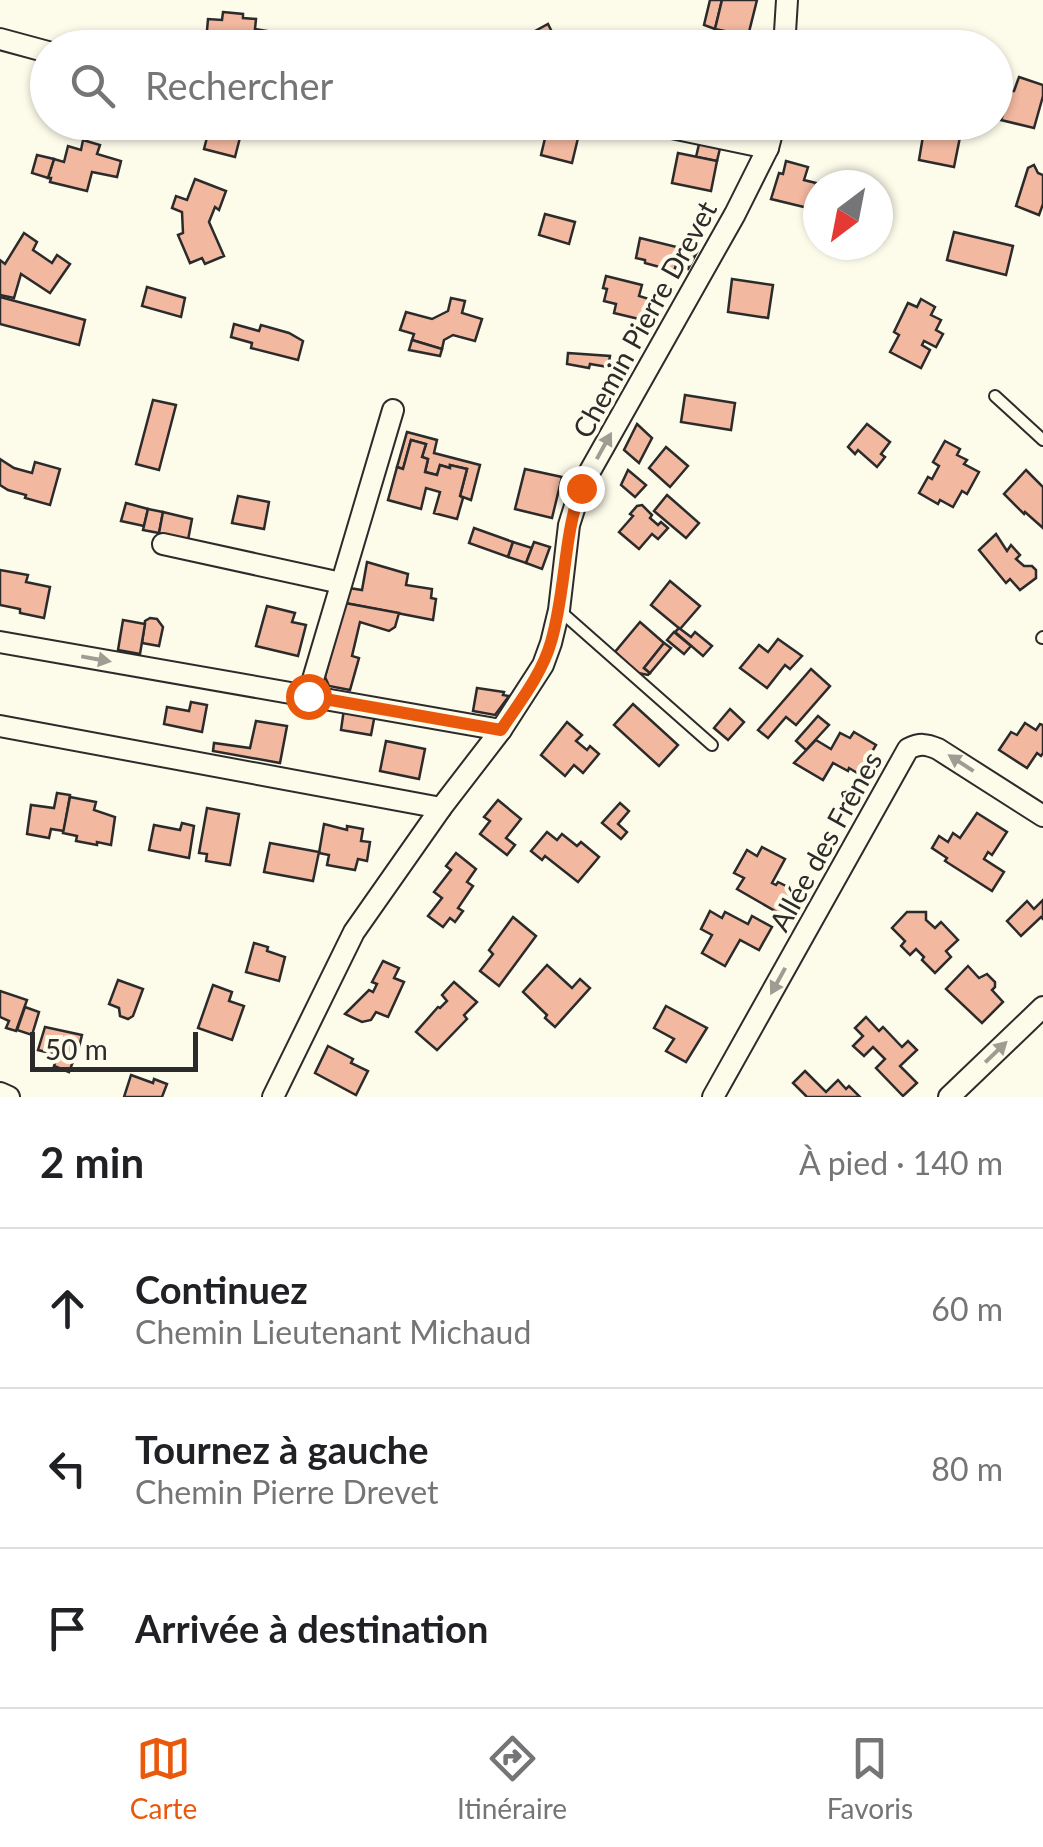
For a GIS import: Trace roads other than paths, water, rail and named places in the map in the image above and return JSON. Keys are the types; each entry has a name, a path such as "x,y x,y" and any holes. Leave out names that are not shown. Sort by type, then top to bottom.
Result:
{"street":[{"path":"785,30 787,0"},
{"path":"0,39 30,47"},
{"path":"730,140 768,148"},
{"name":"Chemin Pierre Drevet","path":"273,1097 354,932 501,730 542,665 559,610 569,526 581,488 735,214 770,140"},
{"path":"308,696 392,410"},
{"path":"163,544 342,583"},
{"path":"0,642 501,730"},
{"path":"0,726 441,808"},
{"name":"Allée des Frênes","path":"713,1097 908,749 927,744 938,749 1043,816"},
{"path":"949,1097 1043,1007"},
{"path":"0,1094 10,1097"}],"lane":[{"path":"996,396 1043,440"},
{"path":"559,610 712,745"}]}
